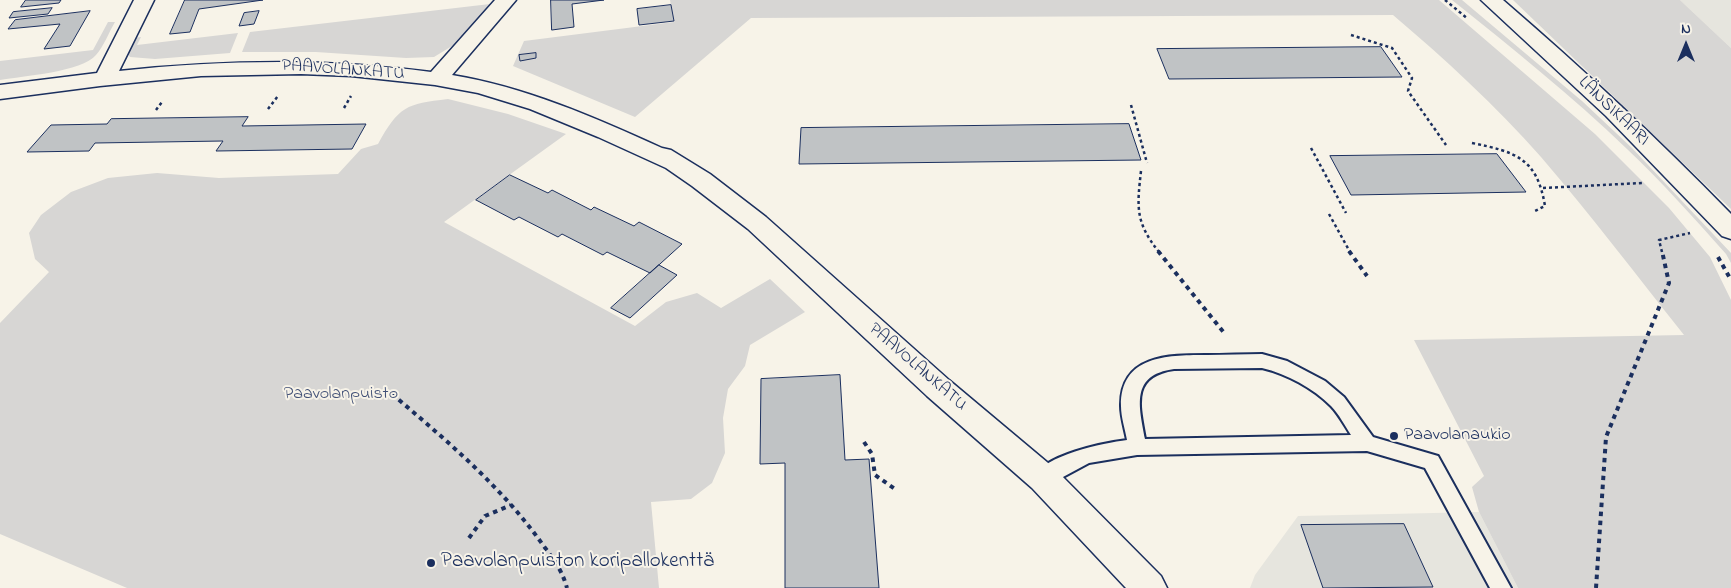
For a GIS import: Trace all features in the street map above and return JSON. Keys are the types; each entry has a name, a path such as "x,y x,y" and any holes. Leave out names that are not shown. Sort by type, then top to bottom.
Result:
{"street":[{"path":"105,78 144,0"},
{"path":"437,79 506,0"},
{"name":"LÄNSIKAARI","path":"1491,0 1616,114 1731,230"},
{"name":"PAAVOLANKATU","path":"0,92 105,78 212,68 260,66 377,72 437,79 490,90 587,122 668,159 701,180 757,223 938,388 1044,478 1149,588"}],"lane":[{"path":"1136,447 1130,405 1134,384 1142,373 1158,364 1174,362 1262,361 1281,366 1319,386 1338,402 1367,443"},
{"path":"1044,478 1068,461 1100,450 1136,447 1367,443 1431,462 1501,588"}],"path":[{"path":"1351,35 1392,48 1412,78 1408,90 1446,144"},
{"path":"1132,106 1146,163"},
{"path":"1472,143 1505,149 1531,166 1543,188 1545,206 1535,211"},
{"path":"1311,148 1346,213"},
{"path":"1141,171 1137,208 1146,236 1229,339 1219,339"},
{"path":"1543,188 1642,183"},
{"path":"1328,214 1344,244 1367,276"},
{"path":"1596,588 1606,437 1669,284 1659,240 1698,232"},
{"path":"392,394 459,451 511,505 549,551 563,574 567,588"},
{"path":"864,442 872,454 875,475 894,489"},
{"path":"469,538 485,516 511,505"}],"shaded area":[{"path":"1680,0 1731,0 1731,48"},
{"path":"1479,512 1518,588 1250,588 1255,575 1298,516"}],"green space":[{"path":"670,0 1439,0 1595,134 1669,208 1710,257 1731,300 1731,588 1518,588 1479,512 1472,487 1484,476 1414,340 1684,335 1578,201 1524,138 1470,83 1393,15 751,18 635,117 513,66 524,41 674,22"},
{"path":"1452,0 1462,0 1582,101 1632,148 1731,253 1731,263 1726,254 1653,174 1606,129 1519,54"},
{"path":"1513,0 1680,0 1731,48 1731,209"},
{"path":"490,4 452,46 434,57 406,58 316,52 242,52 250,32"},
{"path":"108,22 115,22 99,51 89,61 66,69 0,80 0,61 93,50"},
{"path":"238,33 230,53 155,59 130,57 128,54 134,38 141,37 137,45"},
{"name":"Paavolanpuisto","path":"448,99 508,114 566,134 444,222 635,326 666,302 697,293 721,308 770,279 805,312 750,345 745,366 728,389 723,418 725,453 712,483 691,499 651,502 659,588 127,588 0,534 0,323 49,272 35,259 29,233 41,215 71,192 108,178 157,173 219,178 338,174 361,149 378,144 398,114 405,109 413,105"}],"building":[{"path":"26,0 61,0 59,3 21,7"},
{"path":"185,0 263,0 199,9 190,32 170,34"},
{"path":"551,0 604,0 572,4 574,27 552,30"},
{"path":"671,5 674,21 639,25 637,9"},
{"path":"52,8 48,14 9,18 13,12"},
{"path":"90,11 70,46 44,49 60,24 8,29 15,20"},
{"path":"259,11 254,24 239,26 244,13"},
{"path":"1381,47 1402,77 1169,79 1157,49"},
{"path":"536,53 536,58 520,61 519,55"},
{"path":"248,117 242,126 366,124 352,149 216,151 223,141 95,143 89,151 27,152 51,125 107,124 111,119"},
{"path":"1129,124 1141,160 799,164 801,128"},
{"path":"1497,154 1526,192 1351,195 1330,156"},
{"path":"510,175 548,193 552,190 591,210 594,207 634,226 639,222 682,244 650,273 607,252 603,255 562,234 558,237 519,217 514,220 476,200"},
{"path":"659,265 677,275 630,318 611,308"},
{"path":"840,375 845,460 869,459 879,588 785,588 785,463 760,464 761,379"},
{"path":"1404,524 1433,587 1323,588 1301,525"}],"place":[{"name":"Paavolanaukio","path":"1394,436"},
{"name":"Paavolanpuiston koripallokenttä","path":"431,563"}]}
